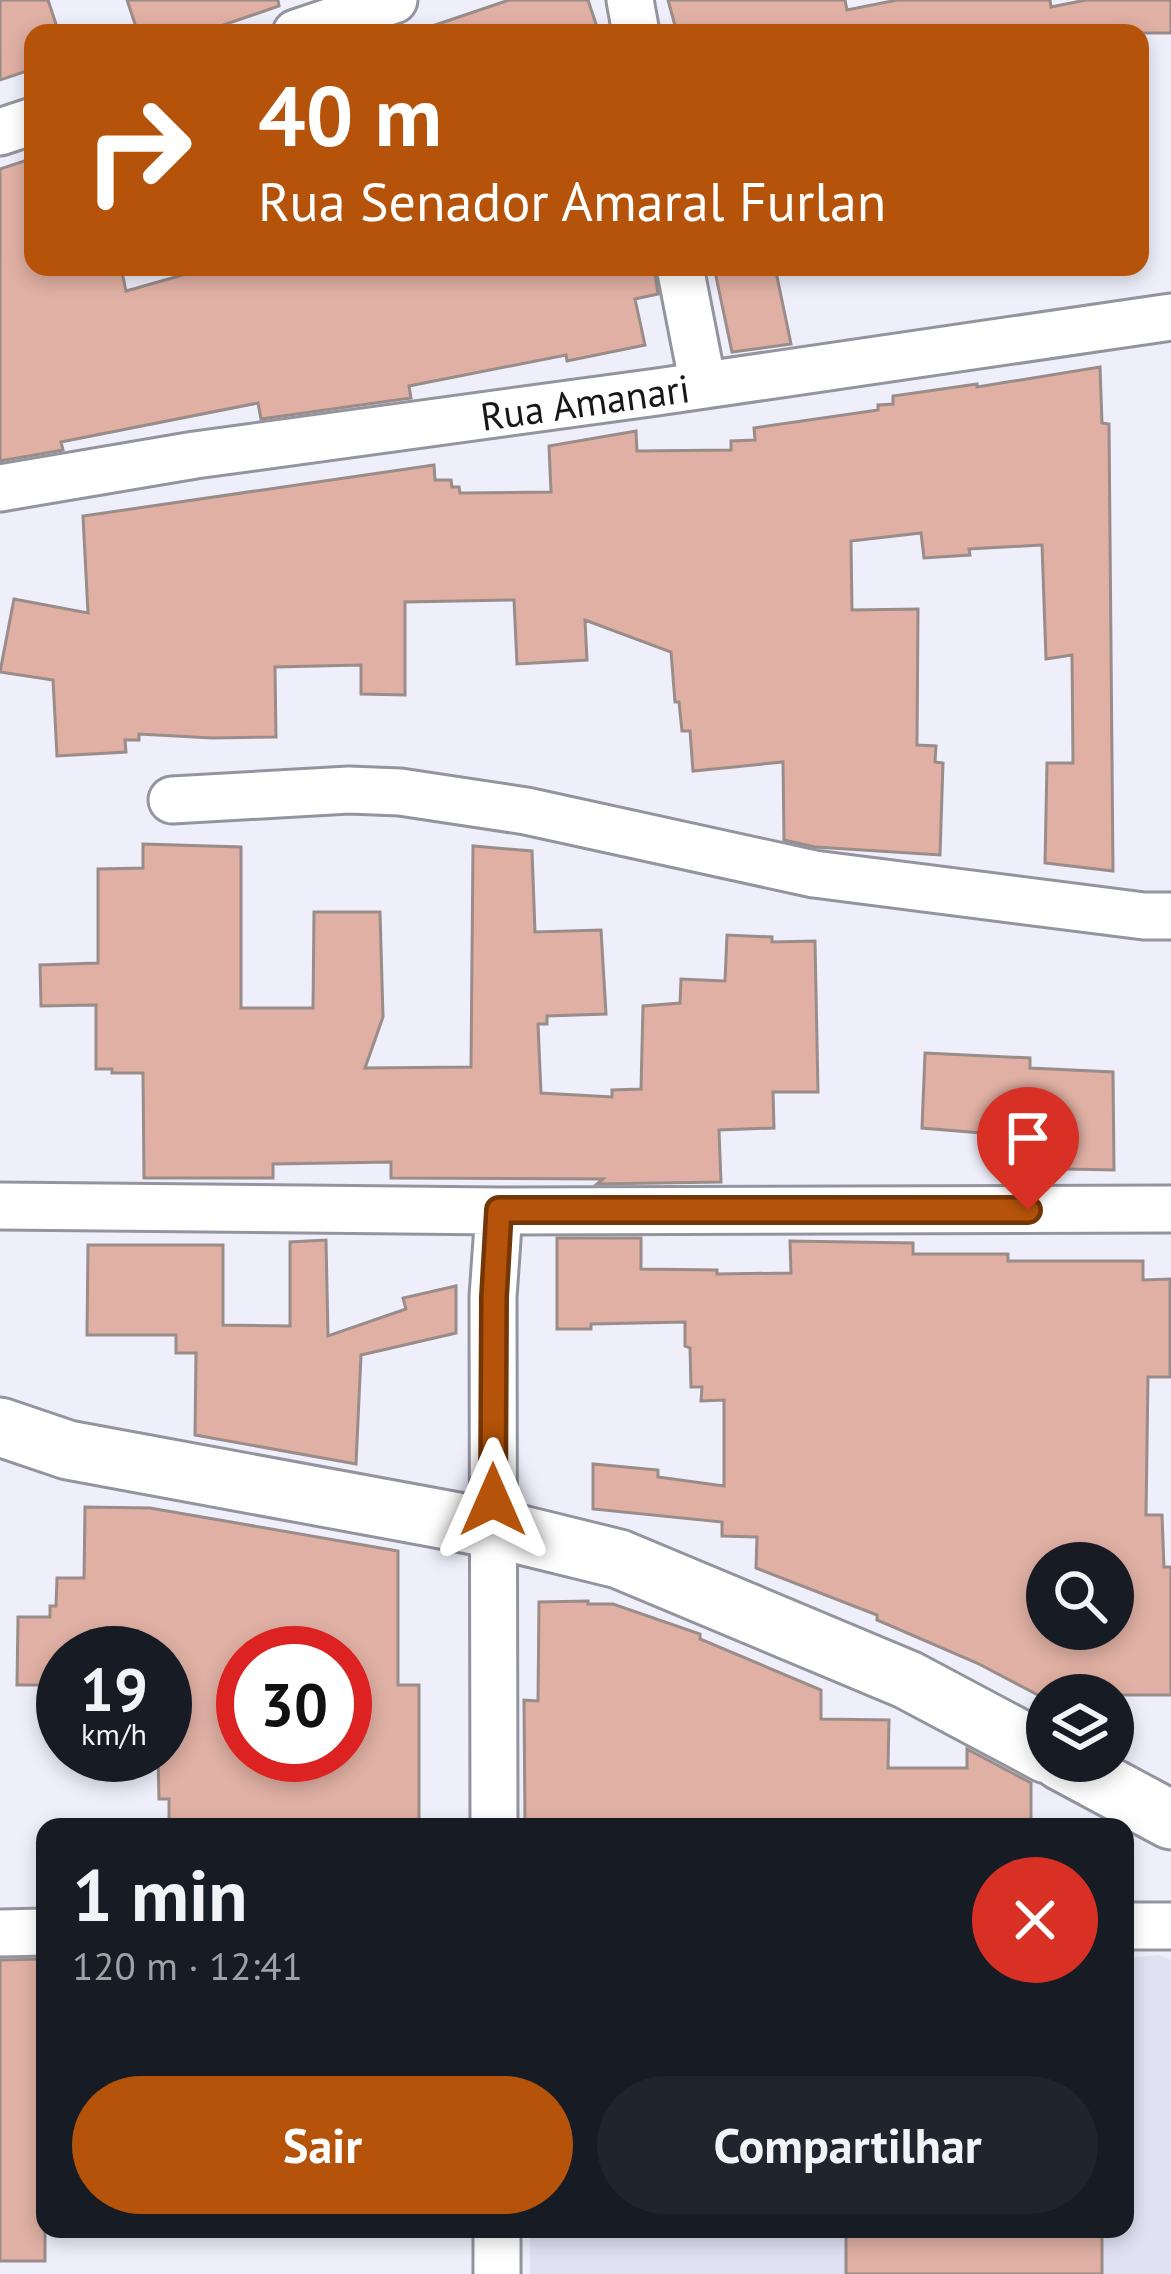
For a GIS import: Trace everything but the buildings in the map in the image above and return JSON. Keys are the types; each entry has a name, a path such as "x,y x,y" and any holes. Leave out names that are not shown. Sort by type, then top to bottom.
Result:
{"main road":[{"path":"0,1427 68,1450 493,1528 619,1559 908,1679 1026,1743"},
{"path":"1100,1782 1171,1820"}],"street":[{"path":"323,24 394,0"},
{"path":"682,276 703,386"},
{"name":"Rua Amanari","path":"0,488 195,455 1171,316"},
{"path":"172,800 349,790 400,793 526,811 814,874 1171,916"},
{"path":"0,1206 1171,1209"},
{"path":"494,1818 494,1297 499,1210"},
{"path":"1134,1926 1171,1926"},
{"path":"0,1933 36,1932"},
{"path":"497,2238 497,2274"}],"shaded area":[{"path":"1159,1955 1171,1960 1171,2274 530,2274 530,2238 1134,2238 1134,1957"}],"route":[{"path":"493,1500 499,1210 1028,1210"}]}
